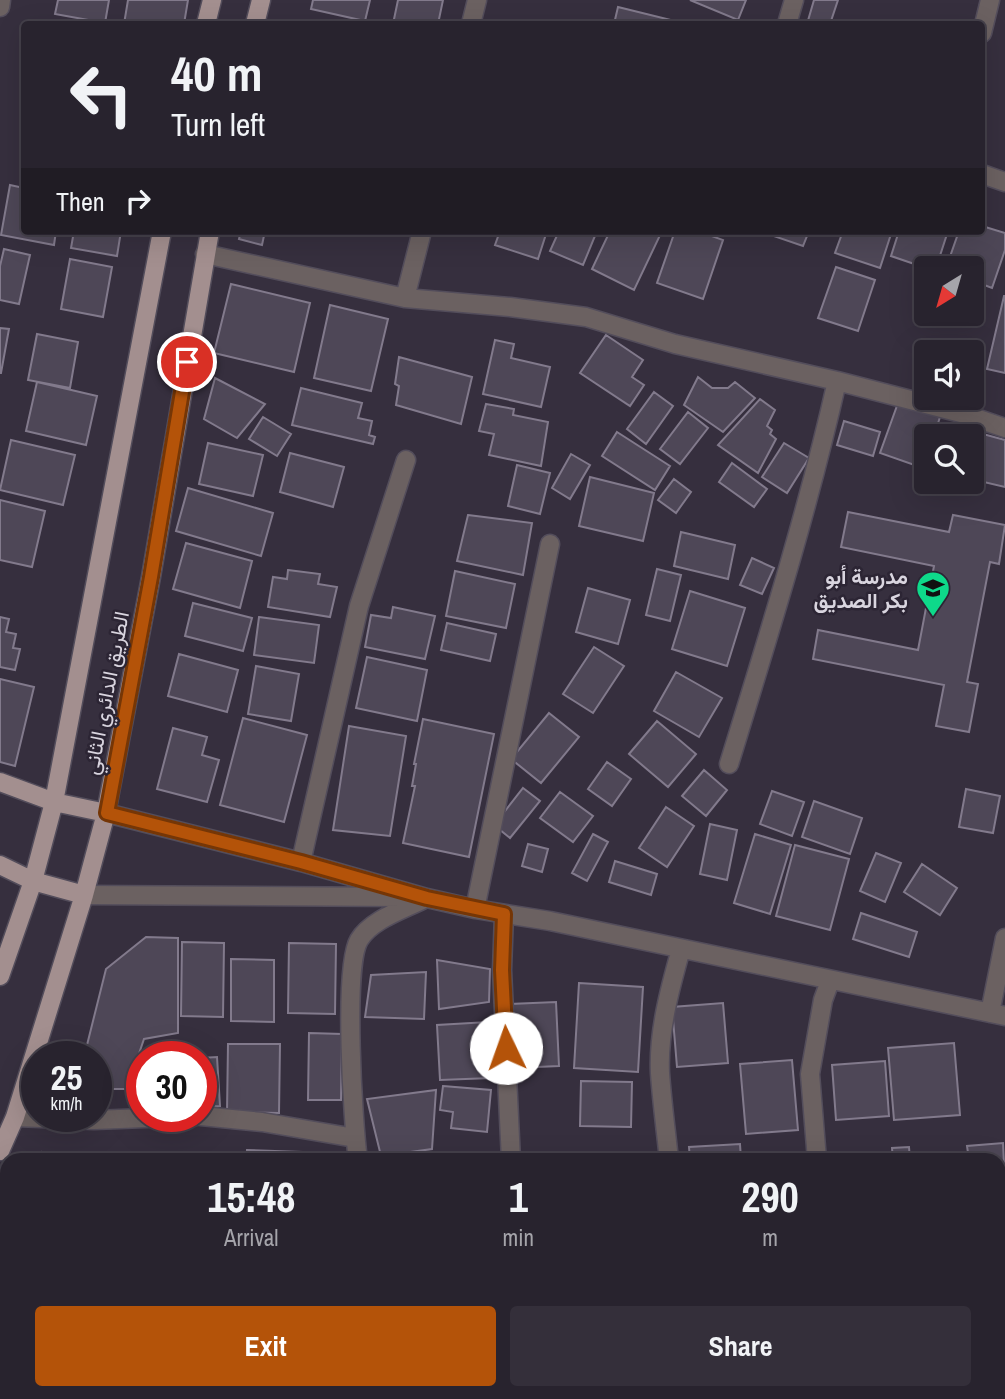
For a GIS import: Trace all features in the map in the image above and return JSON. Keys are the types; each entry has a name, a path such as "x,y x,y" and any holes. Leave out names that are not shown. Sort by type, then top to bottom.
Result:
{"main road":[{"path":"207,21 212,0"},
{"path":"256,21 261,0"},
{"name":"الطريق الدائري الثاني","path":"0,976 33,881 54,802 161,235"},
{"name":"الطريق الدائري الثاني","path":"0,1151 15,1117 107,813 151,577 209,235"},
{"path":"0,782 54,802 107,813"},
{"path":"0,865 33,881 84,895"}],"street":[{"path":"0,7 1,0"},
{"path":"472,21 477,0"},
{"path":"788,21 794,0"},
{"path":"985,21 989,0"},
{"path":"985,175 1005,181"},
{"path":"405,298 421,235"},
{"path":"205,254 405,298 586,317 675,344 837,381 961,413 1005,428"},
{"path":"729,764 787,571 837,381"},
{"path":"301,862 359,606 406,460"},
{"path":"475,909 550,544"},
{"path":"107,813 475,909 550,921 997,1015 1005,938"},
{"path":"84,895 427,898"},
{"path":"357,1153 351,994 358,940 371,927 427,898"},
{"path":"504,914 502,970 511,1153"},
{"path":"668,1153 660,1073 661,1049 671,984 681,949"},
{"path":"816,1153 810,1074 823,1000 830,981"},
{"path":"15,1117 126,1119"},
{"path":"217,1118 262,1122 355,1138"}],"building":[{"path":"58,0 109,0 105,21 55,14"},
{"path":"128,0 188,0 184,21 124,21"},
{"path":"313,0 370,0 365,21 311,9"},
{"path":"398,0 443,0 439,21 394,21"},
{"path":"690,0 746,0 738,20"},
{"path":"814,0 838,0 831,21 808,21"},
{"path":"618,7 675,21 615,21"},
{"path":"10,185 21,187 21,235 55,235 54,245 1,235"},
{"path":"985,227 1005,233 1005,250 992,288 984,285 984,256 950,256 958,235 985,235"},
{"path":"73,235 120,235 117,256 71,248"},
{"path":"240,235 264,235 262,245 239,239"},
{"path":"499,235 546,235 538,259 495,245"},
{"path":"557,235 595,235 583,265 550,251"},
{"path":"608,235 660,235 634,290 592,269"},
{"path":"674,235 709,235 723,240 703,299 657,283"},
{"path":"771,235 807,235 803,246"},
{"path":"842,235 891,235 880,268 835,253"},
{"path":"898,235 947,235 940,256 914,256 914,264 891,256"},
{"path":"4,249 30,255 19,304 0,300 0,266"},
{"path":"70,259 112,267 103,317 61,309"},
{"path":"836,267 875,280 858,331 818,318"},
{"path":"231,284 310,303 294,372 214,353"},
{"path":"1005,296 1005,373 987,369"},
{"path":"330,305 388,319 371,391 314,378"},
{"path":"0,328 9,329 1,373 0,373"},
{"path":"37,334 78,342 70,388 28,380"},
{"path":"606,335 643,360 632,377 644,385 630,406 580,373"},
{"path":"495,340 514,344 511,358 550,367 541,407 483,394"},
{"path":"399,357 472,377 461,424 396,405 399,386 395,384"},
{"path":"698,377 712,388 728,388 735,382 755,398 723,432 684,405"},
{"path":"215,378 265,404 237,438 204,419"},
{"path":"37,382 97,396 86,445 26,431"},
{"path":"301,388 362,403 358,418 372,421 369,435 375,437 373,444 292,425"},
{"path":"654,392 673,406 646,444 627,429"},
{"path":"760,399 775,410 767,426 776,439 758,473 718,445"},
{"path":"898,403 940,417 938,424 914,424 914,465 880,453"},
{"path":"486,404 514,409 513,415 548,422 541,466 489,455 494,434 479,431"},
{"path":"688,412 708,428 680,464 660,449"},
{"path":"263,417 291,434 277,456 249,439"},
{"path":"844,421 880,432 873,456 837,445"},
{"path":"617,432 670,466 655,490 602,456"},
{"path":"984,434 1005,440 1005,487 984,482"},
{"path":"11,440 75,455 63,505 0,490"},
{"path":"208,443 263,455 253,496 199,484"},
{"path":"784,443 809,458 787,493 762,477"},
{"path":"290,453 344,467 333,507 280,492"},
{"path":"571,454 590,465 570,499 552,488"},
{"path":"732,463 767,489 754,507 719,482"},
{"path":"517,465 550,473 540,514 508,506"},
{"path":"590,477 654,493 643,541 579,526"},
{"path":"674,479 691,492 676,513 658,500"},
{"path":"188,488 273,513 261,556 176,531"},
{"path":"0,500 45,511 32,567 0,560"},
{"path":"848,512 949,532 953,515 1005,525 999,564 990,562 967,682 978,684 969,732 936,726 944,685 813,659 818,630 918,650 934,566 841,547"},
{"path":"468,515 532,523 523,575 457,561"},
{"path":"681,532 735,545 728,579 674,566"},
{"path":"186,543 252,561 240,608 173,589"},
{"path":"752,558 774,568 762,594 740,585"},
{"path":"657,569 681,575 670,621 646,615"},
{"path":"288,570 320,574 318,584 337,587 330,617 268,607 273,577 287,579"},
{"path":"455,571 515,584 506,628 446,616"},
{"path":"588,588 630,600 618,644 576,632"},
{"path":"690,591 745,608 727,666 672,649"},
{"path":"193,603 252,618 243,651 185,636"},
{"path":"393,607 435,616 425,659 365,647 371,615 391,618"},
{"path":"0,617 9,619 6,632 16,634 13,648 20,649 15,670 0,667"},
{"path":"259,617 319,625 314,663 254,655"},
{"path":"447,623 496,634 490,661 441,650"},
{"path":"594,647 624,666 593,713 563,694"},
{"path":"179,654 238,670 227,712 168,696"},
{"path":"367,657 427,670 417,721 356,708"},
{"path":"256,666 299,674 291,721 248,714"},
{"path":"676,672 722,698 699,737 654,711"},
{"path":"0,679 34,687 15,766 0,762"},
{"path":"549,713 579,737 541,783 511,759"},
{"path":"243,718 307,735 284,822 220,805"},
{"path":"423,719 494,734 469,857 403,843 415,786 412,786 414,764"},
{"path":"657,721 696,754 668,787 629,754"},
{"path":"349,726 406,736 390,836 333,830"},
{"path":"173,728 207,737 202,755 219,760 207,802 157,789"},
{"path":"607,762 631,779 612,806 588,789"},
{"path":"704,770 727,790 706,816 682,796"},
{"path":"523,788 540,801 510,838 494,825"},
{"path":"966,789 1000,796 993,833 959,827"},
{"path":"772,791 804,802 792,836 760,824"},
{"path":"560,792 593,816 573,842 540,818"},
{"path":"814,801 862,818 850,854 802,837"},
{"path":"666,807 694,826 667,867 639,848"},
{"path":"710,824 737,830 727,880 700,874"},
{"path":"593,834 608,842 587,881 572,873"},
{"path":"755,834 791,845 770,914 734,903"},
{"path":"528,844 548,849 542,872 522,866"},
{"path":"795,845 849,859 830,930 776,916"},
{"path":"876,853 901,863 885,902 860,891"},
{"path":"615,861 657,874 651,895 609,882"},
{"path":"922,864 957,888 940,915 904,892"},
{"path":"861,913 917,932 909,957 853,939"},
{"path":"146,937 178,938 178,1033 143,1041 126,1041 126,1089 112,1089 112,1041 88,1041 106,969"},
{"path":"182,942 224,943 223,1017 181,1016"},
{"path":"289,943 336,944 335,1014 288,1013"},
{"path":"231,959 274,960 274,1022 231,1021"},
{"path":"437,960 490,969 489,1002 439,1009"},
{"path":"426,972 424,1019 365,1017 371,975"},
{"path":"579,983 643,987 638,1072 574,1068"},
{"path":"556,1002 559,1066 514,1068 510,1004"},
{"path":"723,1003 728,1063 677,1067 672,1007"},
{"path":"488,1022 491,1078 440,1080 437,1025"},
{"path":"309,1033 342,1034 341,1100 308,1100"},
{"path":"954,1043 960,1115 894,1120 888,1048"},
{"path":"228,1044 280,1044 279,1113 227,1112"},
{"path":"217,1057 220,1106 217,1106"},
{"path":"792,1060 798,1130 746,1134 740,1064"},
{"path":"885,1061 889,1116 836,1120 832,1065"},
{"path":"581,1081 632,1082 631,1127 580,1126"},
{"path":"443,1086 491,1090 487,1132 451,1128 453,1112 440,1110"},
{"path":"436,1090 432,1149 380,1153 367,1099"},
{"path":"1003,1143 1003,1153 968,1153 967,1146"},
{"path":"740,1144 741,1153 689,1153 689,1147"},
{"path":"909,1147 909,1153 892,1153 892,1148"},
{"path":"247,1150 302,1152 302,1153 247,1153"}],"place":[{"name":"مدرسة أبو بكر الصديق","path":"933,618"}],"route":[{"path":"187,362 151,577 107,813 301,862 427,898 504,914 502,970 506,1048"}]}
